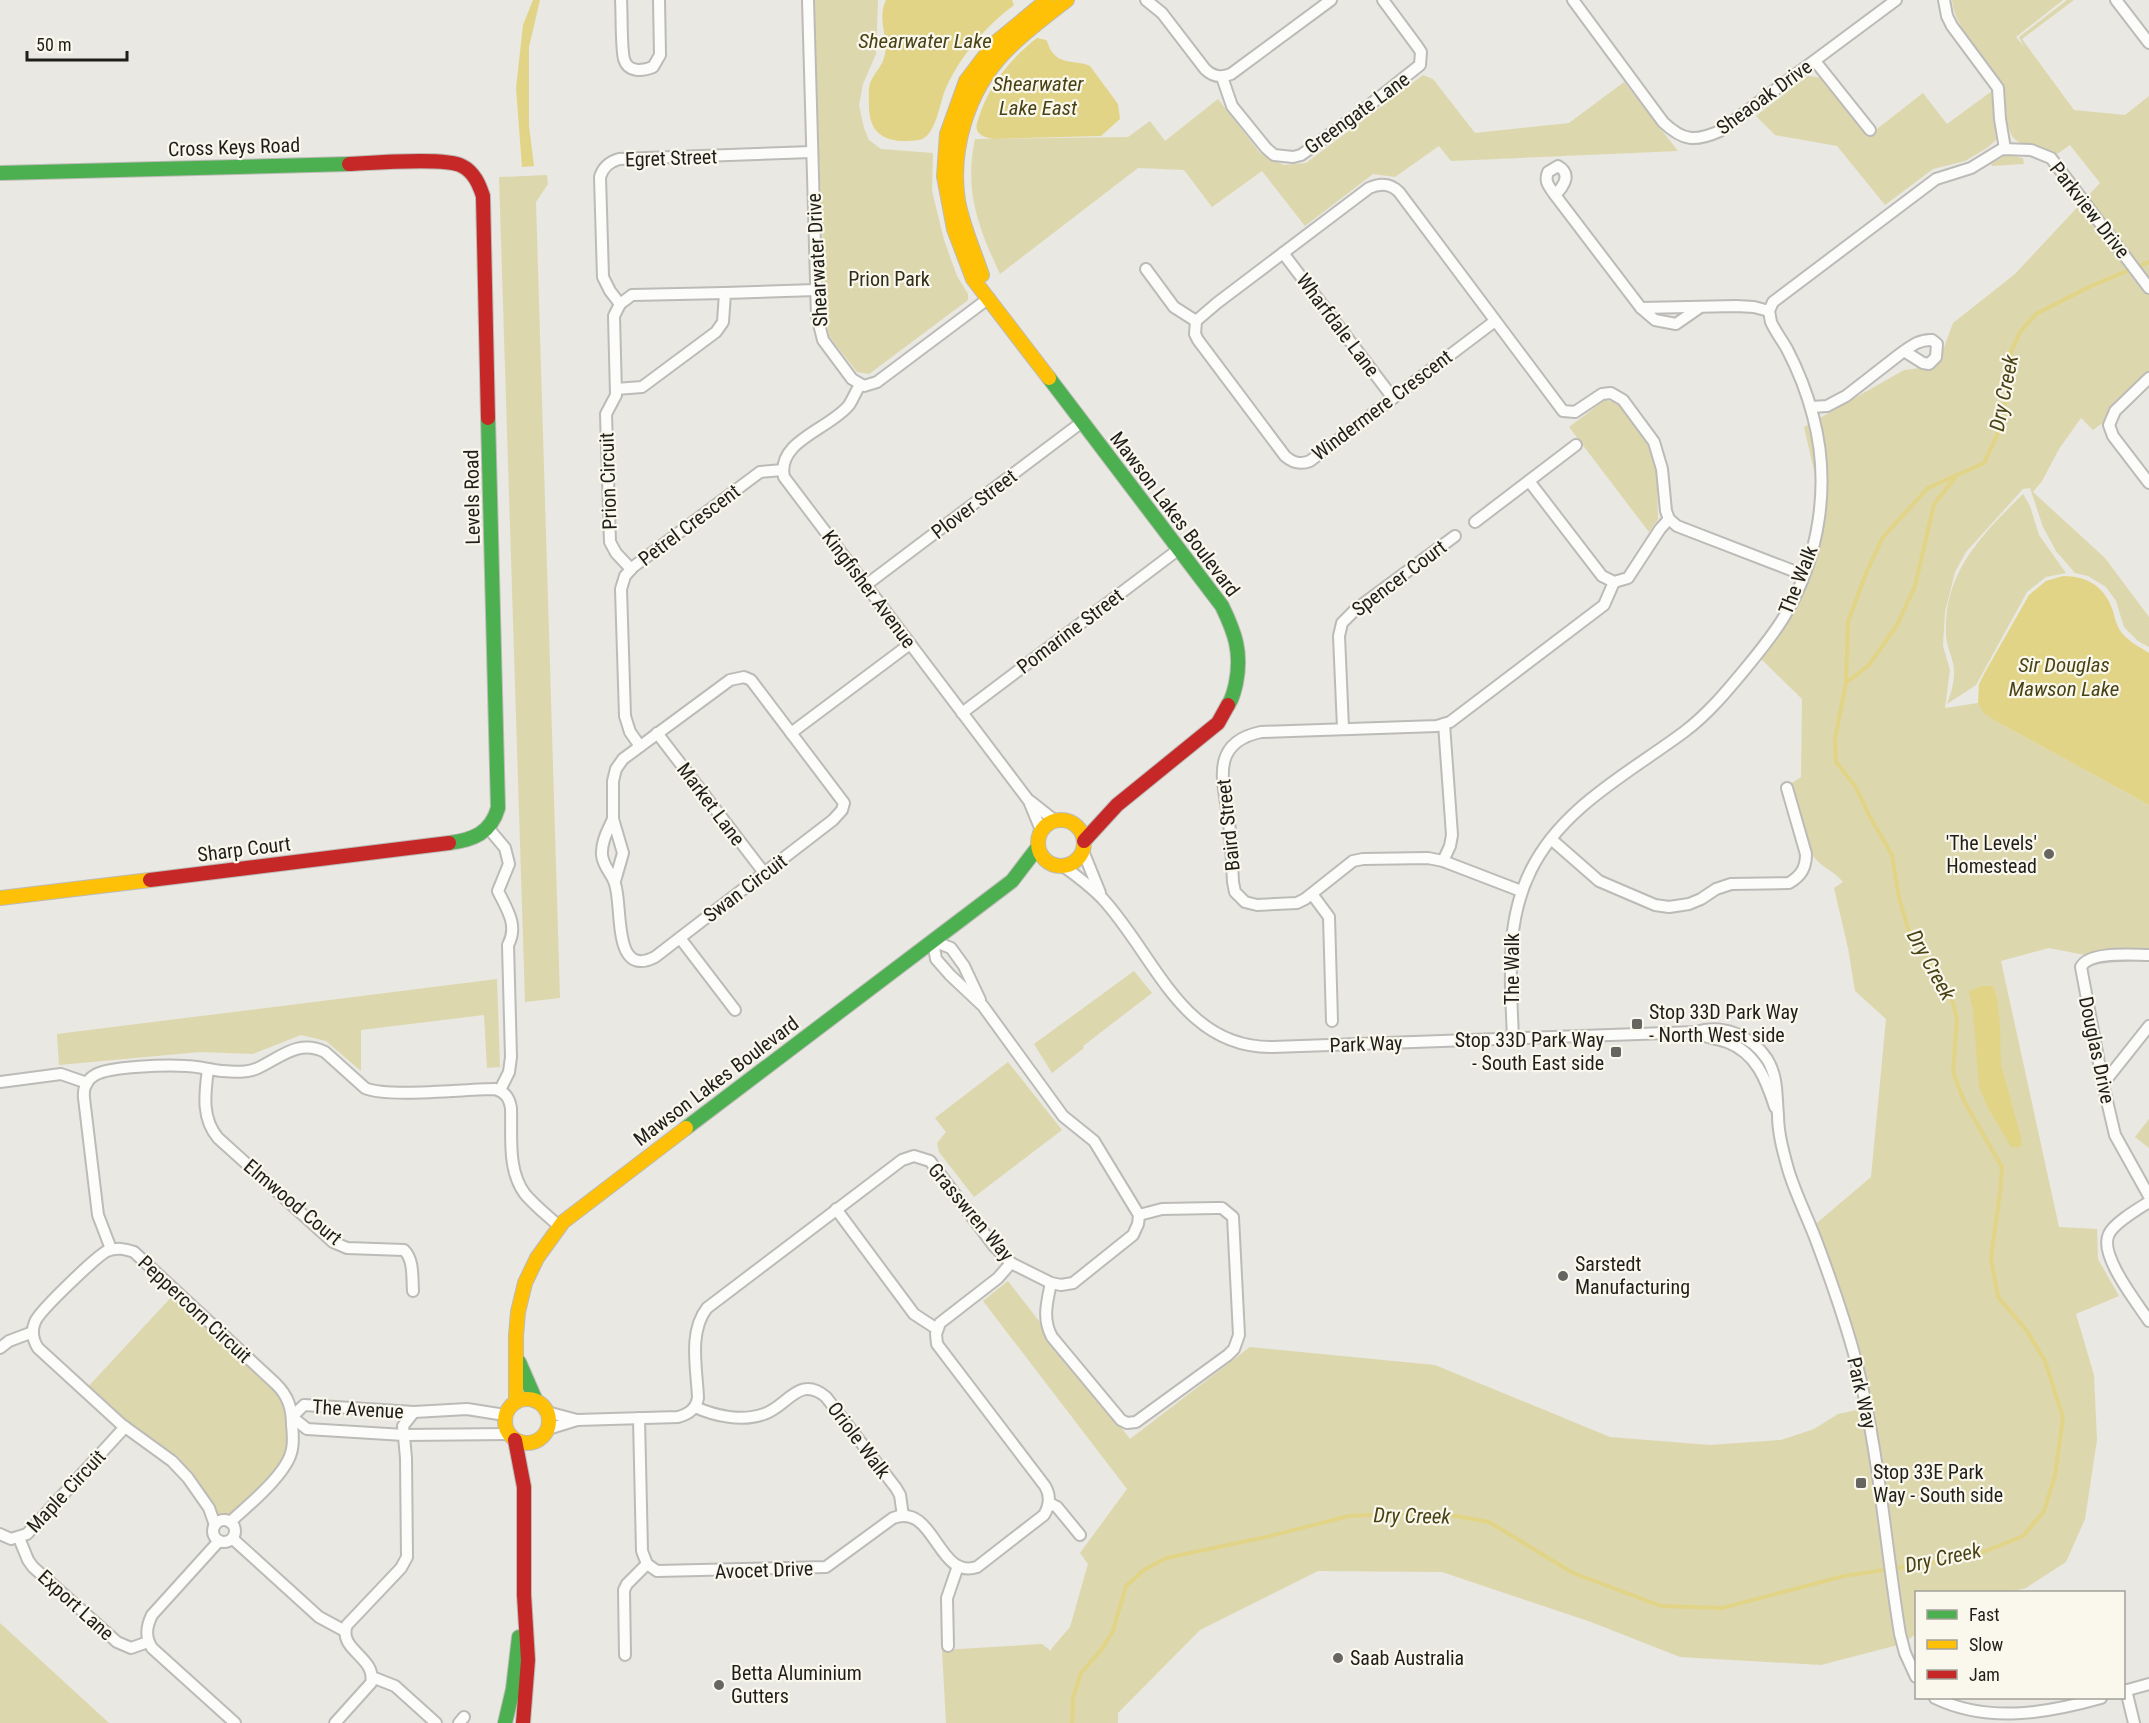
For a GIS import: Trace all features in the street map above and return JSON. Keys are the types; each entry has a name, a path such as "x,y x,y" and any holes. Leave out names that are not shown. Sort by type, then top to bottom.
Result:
{"street":[{"path":"621,0 624,59 632,69 639,71 653,67 660,55 659,0"},
{"name":"Shearwater Drive","path":"808,0 818,325 823,340 852,379 860,385"},
{"name":"Mawson Lakes Boulevard","path":"1047,0 1005,33 983,56 968,78 957,104 946,141 944,163 951,221 973,279 1222,606 1234,632 1239,655 1238,676 1232,699 1218,723 1117,805 1098,815 1072,823"},
{"name":"Mawson Lakes Boulevard","path":"989,298 962,216 957,192 958,147 968,109 990,67 1017,39 1067,0"},
{"path":"1146,0 1161,13 1204,69 1210,74 1222,77 1242,67 1331,0"},
{"path":"1157,0 1161,13"},
{"name":"Greengate Lane","path":"1222,77 1232,106 1266,148 1274,155 1284,157 1301,155 1420,65 1421,52 1383,0"},
{"name":"Sheaoak Drive","path":"1573,0 1663,122 1676,135 1689,138 1707,137 1720,131 1896,0"},
{"path":"1641,308 1736,306 1769,311 1778,296 1927,185 1936,179 1979,164 1996,152 2006,149 1998,88 1952,26 1947,16 1944,0"},
{"path":"2116,0 2147,36"},
{"path":"1815,61 1870,130"},
{"name":"Parkview Drive","path":"2006,149 2031,150 2051,158 2147,285"},
{"name":"Egret Street","path":"620,304 603,277 600,177 603,169 612,161 812,152"},
{"name":"Cross Keys Road","path":"0,173 450,161 467,168"},
{"name":"Levels Road","path":"467,168 480,184 483,195 498,808 494,822 489,829"},
{"path":"1146,269 1174,307 1196,321 1369,189 1376,185 1388,185 1399,192 1563,411 1575,412 1602,394 1611,393 1623,400 1654,442 1662,470 1665,511 1669,519 1677,526 1804,575"},
{"path":"1555,195 1641,308 1654,320 1676,324 1699,308"},
{"name":"Wharfdale Lane","path":"1283,253 1393,398"},
{"path":"620,304 632,296 816,290"},
{"path":"616,389 642,387 716,332 723,322 725,293"},
{"path":"783,470 790,450 845,409 860,385 874,384 989,298"},
{"name":"Prion Circuit","path":"620,304 614,316 616,389 606,414 610,542 616,553 631,569"},
{"name":"The Walk","path":"1513,1039 1510,950 1513,923 1521,891 1532,868 1551,839 1585,804 1707,713 1772,636 1792,603 1804,575 1818,524 1822,487 1818,435 1811,407 1793,361 1771,321 1769,311"},
{"name":"Windermere Crescent","path":"1196,321 1195,334 1198,340 1285,456 1292,462 1304,463 1310,461 1495,321"},
{"path":"1811,407 1827,406 1846,396 1904,351"},
{"path":"2149,378 2115,411 2109,422 2113,436 2149,483"},
{"name":"Plover Street","path":"866,585 1082,422"},
{"path":"1475,522 1576,445"},
{"name":"Petrel Crescent","path":"640,746 630,732 625,716 621,589 625,576 631,569 760,472 783,470"},
{"name":"Kingfisher Avenue","path":"783,470 784,477 1029,801 1041,830"},
{"path":"1529,481 1602,576 1614,582 1628,578 1669,519"},
{"name":"Spencer Court","path":"1343,728 1339,636 1342,624 1355,610 1455,536"},
{"name":"Pomarine Street","path":"962,713 1179,549"},
{"name":"Baird Street","path":"1521,891 1443,861 1421,858 1363,859 1345,866 1298,903 1245,902 1235,892 1233,882 1228,818 1221,779 1223,765 1229,751 1237,742 1254,733 1444,724 1455,719 1604,605 1614,582"},
{"path":"791,733 910,644"},
{"name":"Swan Circuit","path":"614,819 604,840 603,865 615,881 620,904 623,948 631,958 640,962 648,961 765,874 833,820 842,810 844,803 751,680 744,677 730,680 722,683 623,759 614,774 614,819 623,853 615,881"},
{"path":"1443,861 1452,835 1444,724"},
{"name":"Market Lane","path":"657,733 765,874"},
{"path":"1551,839 1599,881 1655,905 1668,907 1689,904 1724,886 1789,883 1803,872 1806,862 1787,788"},
{"name":"Kingfisher Avenue","path":"1029,801 1054,820"},
{"name":"Mawson Lakes Boulevard","path":"1083,846 1117,805"},
{"path":"1061,819 1072,823 1081,831 1083,846 1075,862 1057,866 1042,858 1038,848 1038,836 1041,830 1054,820 1061,819"},
{"path":"489,829 505,848 508,864 498,891 509,909 512,938 508,945 510,1068 500,1090"},
{"name":"Sharp Court","path":"0,898 467,841 489,829"},
{"name":"Park Way","path":"1083,846 1103,899 1190,1013 1212,1032 1232,1042 1260,1047 1696,1032 1706,1029 1724,1030 1742,1036 1756,1046 1767,1059 1774,1073 1778,1093 1781,1139 1793,1186 1828,1273 1858,1370 1873,1442 1902,1644 1915,1673"},
{"name":"Mawson Lakes Boulevard","path":"516,1402 516,1327 522,1291 543,1245 559,1226 1011,881 1038,848"},
{"name":"Mawson Lakes Boulevard","path":"1011,881 1057,866"},
{"name":"Park Way","path":"1057,866 1103,899"},
{"path":"1312,894 1329,917 1332,1021"},
{"path":"680,938 735,1010"},
{"path":"933,941 936,959 983,1006"},
{"path":"933,941 951,948 964,966 983,1006 1063,1116 1094,1141 1138,1215 1138,1224 1133,1235 1080,1279 1068,1285 1051,1283 1046,1306 1047,1328 1073,1363 1121,1420 1127,1423 1136,1422 1228,1355 1238,1342 1239,1335 1233,1217 1222,1208 1162,1209 1138,1215"},
{"name":"Douglas Drive","path":"2149,955 2095,957 2083,962 2081,967 2115,1135 2149,1196"},
{"path":"2103,1083 2149,1026"},
{"name":"Park Way","path":"1696,1032 1703,1037 1732,1044 1748,1055 1764,1075 1778,1116"},
{"path":"111,1250 98,1215 84,1098 87,1083 101,1072 137,1068 188,1065 244,1072 257,1068 290,1050 309,1046 329,1054 365,1088 375,1092 500,1090 508,1096 512,1107 512,1163 517,1180 527,1196 559,1226"},
{"path":"1748,1055 1756,1046"},
{"name":"Elmwood Court","path":"208,1069 204,1094 207,1119 214,1133 333,1242 347,1248 404,1250 411,1261 413,1291"},
{"path":"0,1082 61,1074 87,1083"},
{"name":"Grasswren Way","path":"695,1407 698,1398 696,1332 703,1314 712,1304 902,1160 914,1156 922,1157 935,1167 994,1246 1011,1263 1051,1283"},
{"path":"2149,1202 2111,1230 2106,1240 2108,1255 2149,1321"},
{"path":"836,1209 914,1314 937,1329"},
{"name":"Peppercorn Circuit","path":"33,1332 34,1323 40,1313 101,1254 111,1250 127,1250 142,1260 283,1391 289,1401 292,1417 293,1447 286,1465 231,1522"},
{"path":"903,1516 913,1517 921,1522 950,1560 958,1566 971,1569 1041,1518 1049,1503 1045,1486 940,1348 936,1338 937,1329 944,1320 998,1278 1011,1263"},
{"path":"0,1348 9,1341 33,1332 38,1348 125,1426 161,1451 186,1475 210,1508 215,1524 214,1534 219,1541 226,1542 233,1539"},
{"name":"Mawson Lakes Boulevard","path":"517,1358 536,1401"},
{"name":"Oriole Walk","path":"695,1407 722,1416 758,1416 770,1412 801,1390 817,1390 826,1396 896,1488 900,1495 903,1516"},
{"path":"523,1723 528,1660 524,1595 524,1486 512,1437 505,1423 505,1415 516,1402 525,1399 536,1401 547,1412 577,1420 678,1417 690,1413 695,1407"},
{"name":"The Avenue","path":"505,1415 467,1409 414,1412 304,1405 292,1417 307,1429 404,1435 512,1437"},
{"path":"335,1723 371,1683 372,1677 372,1670 348,1643 345,1631 354,1617 401,1568 407,1557 404,1426 414,1412"},
{"path":"524,1486 530,1464 549,1420 547,1412"},
{"path":"625,1655 624,1590 647,1564 642,1551 639,1418"},
{"path":"512,1437 526,1444 577,1420"},
{"name":"Maple Circuit","path":"0,1534 11,1539 19,1538 29,1532 125,1426"},
{"path":"1049,1503 1057,1508 1080,1535"},
{"name":"Avocet Drive","path":"647,1564 652,1569 663,1573 826,1568 893,1518 903,1516"},
{"path":"215,1524 222,1520 231,1522 235,1528 233,1539"},
{"name":"Export Lane","path":"19,1538 33,1566 117,1641 131,1648 148,1642"},
{"path":"233,1539 319,1617 345,1631"},
{"path":"219,1541 152,1615 147,1624 148,1642 230,1721"},
{"path":"948,1646 947,1598 958,1566"},
{"path":"505,1723 513,1689 524,1595"},
{"path":"372,1677 395,1686 436,1723"},
{"path":"2134,1723 2125,1691 2149,1684"},
{"path":"1936,1699 1968,1717 2004,1723 2097,1699"}],"green space":[{"name":"Prion Park","path":"812,0 878,0 876,54 863,84 859,105 864,128 869,140 881,149 933,153 932,191 944,240 957,276 968,294 968,300 869,374 857,372 829,336 826,317"},
{"path":"1952,0 2063,0 2016,37 2024,47 2019,37 2067,0 2074,0 2022,39 2074,110 2125,115 2149,96 2149,379 2112,416 2093,430 2081,418 2033,492 2105,558 2149,617 2149,647 2138,641 2124,627 2116,601 2106,587 2088,576 2075,573 2056,551 2043,527 2030,488 2023,489 1966,552 1955,572 1945,612 1943,646 1950,670 1945,708 1978,703 1994,720 2149,805 2149,955 2095,957 2049,948 2001,961 2059,1227 2097,1229 2098,1259 2119,1296 2076,1314 2094,1375 2097,1440 2085,1519 2066,1562 2026,1588 2014,1591 1915,1591 1915,1635 1902,1644 1821,1665 1680,1657 1591,1622 1442,1572 1318,1571 1200,1630 1118,1713 1118,1723 946,1723 942,1650 1042,1644 1051,1651 1070,1627 1088,1564 1080,1553 1127,1489 983,1301 1008,1281 1130,1439 1250,1347 1435,1365 1610,1437 1710,1445 1781,1440 1814,1429 1838,1414 1866,1408 1811,1228 1871,1177 1886,1019 1855,991 1834,888 1843,882 1813,856 1792,783 1801,777 1802,699 1757,655 1793,602 1821,501 1804,427 1904,370 1937,366 1953,323 2015,274 2100,183 2070,145 2057,154 2015,139 2008,125 2003,83 1964,32"},
{"path":"1423,75 1433,79 1475,133 1569,123 1624,82 1678,151 1451,161 1439,146 1395,177 1373,174 1305,226 1262,171 1212,207 1184,170 1138,168 1000,274 985,240 972,192 971,175 975,139 1128,137 1150,121 1165,141 1218,99 1260,153 1284,165 1306,163"},
{"path":"1808,76 1823,78 1868,136 1923,93 1947,124 1992,91 1996,140 1965,161 1933,169 1885,205 1837,146 1775,135 1756,116"},
{"path":"2006,155 2023,158 2024,164 1992,166 1991,164"},
{"path":"547,175 548,184 536,202 560,998 525,1002 499,177"},
{"path":"1605,400 1618,403 1647,442 1657,475 1658,519 1649,532 1569,427"},
{"path":"2023,494 2030,506 2039,535 2066,573 2046,577 2027,592 1976,685 1947,704 1954,673 1946,636 1951,593 1958,574 1979,541"},
{"path":"1134,971 1152,993 1052,1073 1034,1044"},
{"path":"497,979 500,1067 487,1068 484,1015 361,1030 361,1071 326,1041 301,1035 253,1054 200,1052 59,1065 57,1034"},
{"path":"1008,1062 1062,1130 974,1197 939,1152 937,1143 946,1132 935,1118"},
{"path":"2149,1119 2149,1148 2135,1137"},
{"path":"176,1292 289,1402 289,1459 227,1520 219,1522 189,1478 85,1390"},
{"path":"0,1623 109,1723 0,1723"}],"water":[{"path":"533,0 540,0 529,47 529,126 534,166 522,167 516,88 523,25"},
{"name":"Shearwater Lake","path":"886,0 1012,0 1014,5 983,33 958,65 945,90 933,127 925,138 919,140 899,141 883,136 877,132 870,117 870,83 882,62 886,47 882,14"},
{"name":"Shearwater Lake East","path":"1037,38 1046,40 1057,57 1090,66 1118,104 1120,119 1101,136 993,139 978,132 978,119 995,83 1018,54"},
{"name":"Sir Douglas Mawson Lake","path":"2063,576 2080,578 2100,589 2110,603 2117,626 2122,633 2131,642 2149,653 2149,805 1994,720 1984,713 1978,703 1979,684 2029,595 2046,581"},
{"path":"1982,986 1993,986 1997,998 2001,1065 2020,1134 2022,1144 2018,1148 2011,1147 1987,1106 1979,1087 1973,1010 1969,991"}],"waterway":[{"name":"Dry Creek","path":"1072,1723 1073,1698 1081,1673 1102,1649 1113,1631 1126,1586 1144,1570 1166,1558 1266,1537 1349,1516 1434,1512 1489,1522 1573,1573 1661,1606 1722,1608 1844,1576 1971,1557 2023,1536 2044,1511 2055,1476 2063,1417 2045,1361 2027,1331 1998,1297 1991,1258 2002,1167 1964,1101 1953,1072 1957,1019 1950,992 1909,931 1899,898 1892,855 1855,786 1836,762 1835,739 1846,683 1848,622 1866,573 1883,537 1928,488 1984,463 2000,429 2008,387 2011,352 2020,332 2036,314 2091,286 2149,262"},
{"name":"Dry Creek","path":"1846,683 1869,665 1897,625 1915,586 1934,504 1955,478"}],"traffic: fast":[{"path":"0,173 349,164"},
{"path":"1049,378 1222,606 1231,625 1238,652 1236,683 1228,705"},
{"path":"449,843 466,840 480,834 491,824 498,808 488,418"},
{"path":"686,1128 1012,881 1038,847"},
{"path":"519,1362 536,1401"},
{"path":"505,1723 513,1689 519,1637"}],"traffic: slow":[{"path":"1047,0 994,44 966,81 947,134 944,176 954,229 973,279 1049,378"},
{"path":"982,275 958,201 957,161 964,122 991,68 1026,32 1067,0"},
{"path":"1066,820 1078,826 1083,834 1084,843 1083,852 1078,860 1070,865 1056,866 1048,863 1041,856 1038,838 1041,830 1048,823 1066,820"},
{"path":"0,898 150,880"},
{"path":"516,1402 518,1312 525,1283 537,1258 563,1222 686,1128"},
{"path":"527,1399 536,1400 543,1405 548,1412 549,1421 548,1430 543,1437 536,1442 527,1443 518,1442 511,1437 506,1430 505,1421 506,1412 511,1405 518,1400 527,1399"}],"traffic: jam":[{"path":"349,164 408,161 453,163 466,169 478,183 483,196 488,418"},
{"path":"1084,841 1117,805 1218,723 1228,705"},
{"path":"150,880 449,843"},
{"path":"515,1440 524,1487 524,1595 528,1660 523,1723"}],"place":[{"name":"'The Levels' Homestead","path":"2049,854"},
{"name":"Stop 33D Park Way - North West side","path":"1637,1024"},
{"name":"Stop 33D Park Way - South East side","path":"1616,1052"},
{"name":"Sarstedt Manufacturing","path":"1563,1276"},
{"name":"Stop 33E Park Way - South side","path":"1861,1483"},
{"name":"Saab Australia","path":"1338,1658"},
{"name":"Betta Aluminium Gutters","path":"719,1685"}]}
